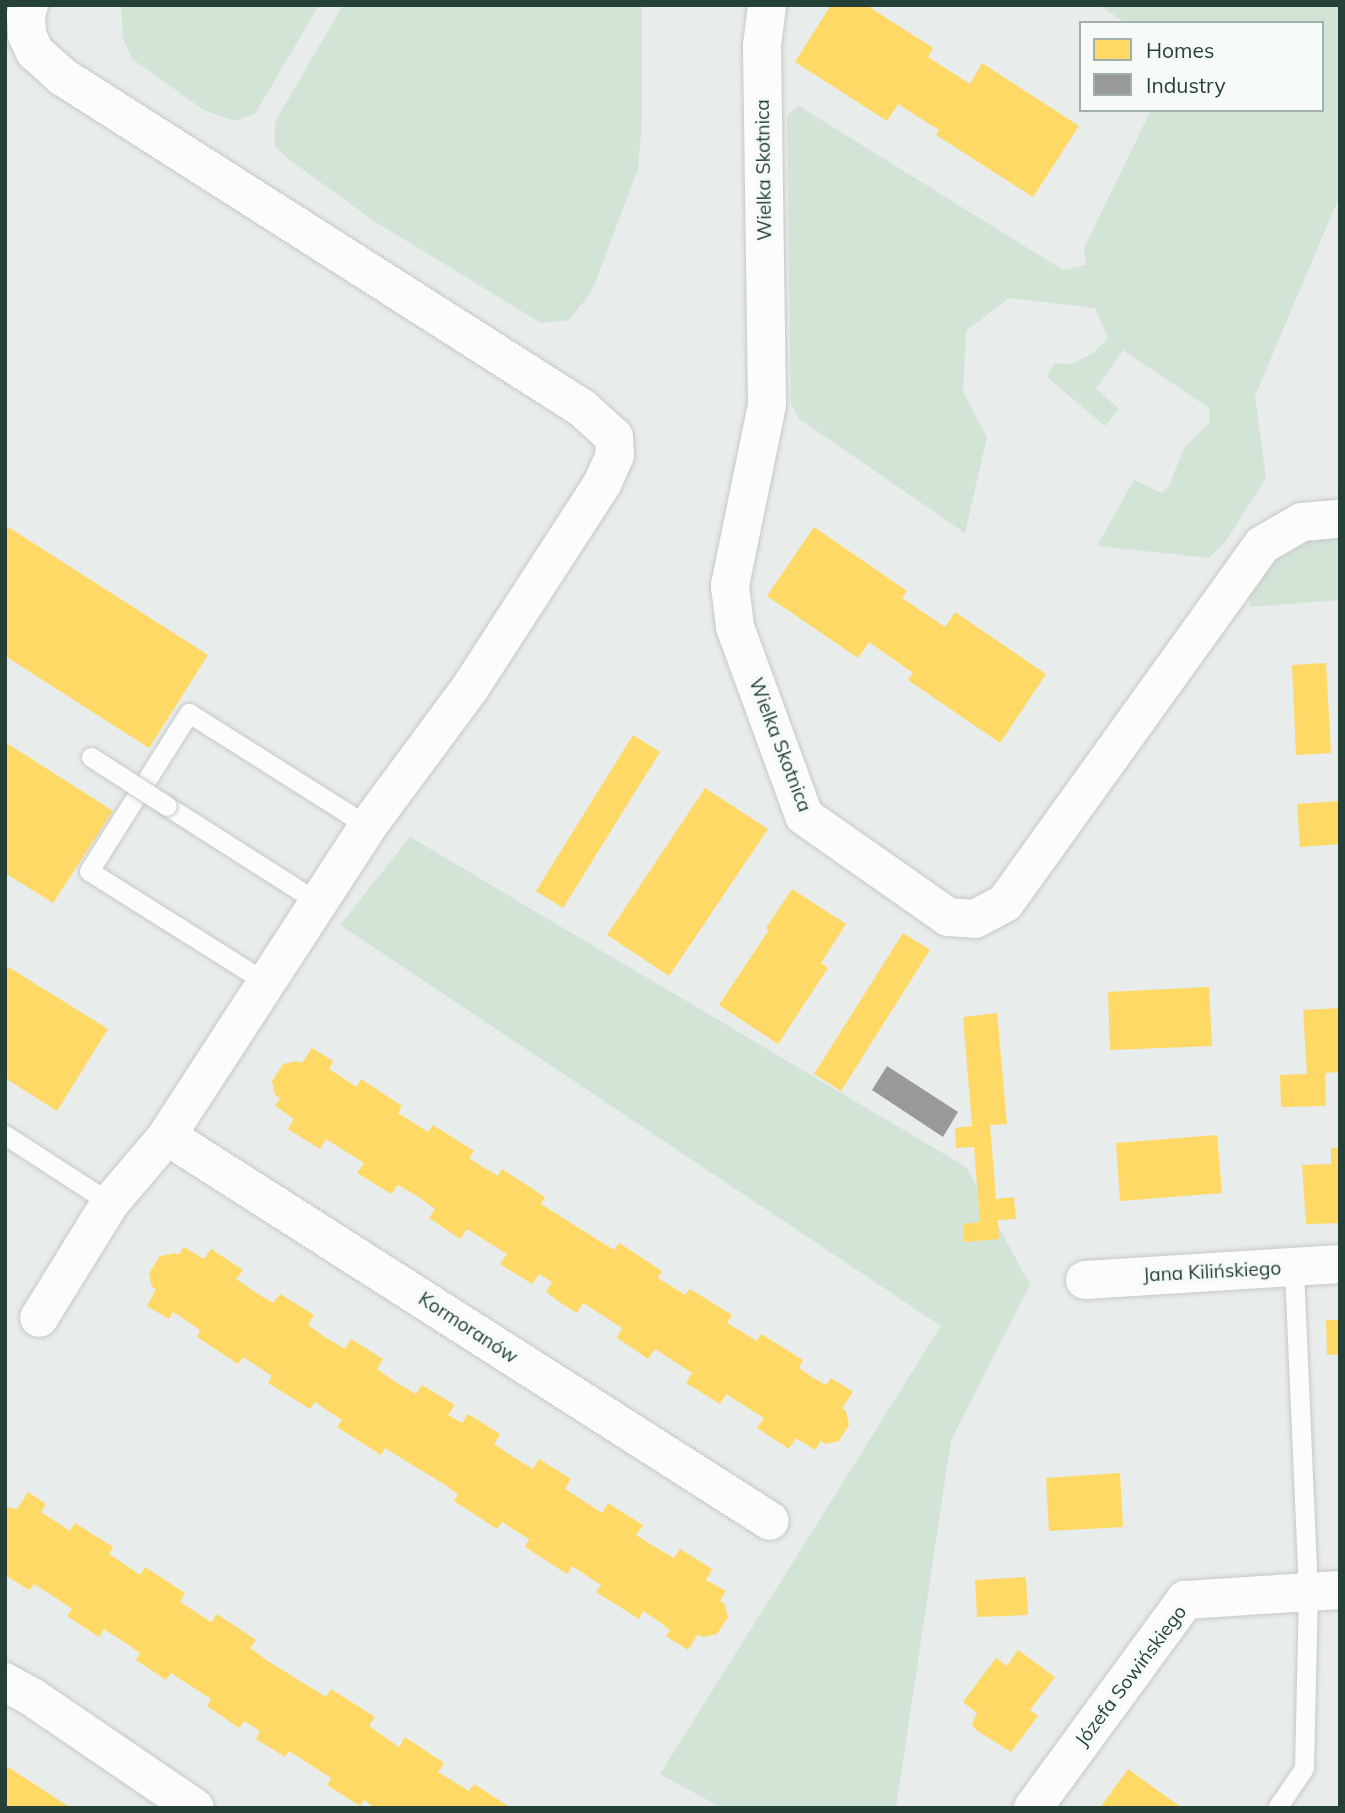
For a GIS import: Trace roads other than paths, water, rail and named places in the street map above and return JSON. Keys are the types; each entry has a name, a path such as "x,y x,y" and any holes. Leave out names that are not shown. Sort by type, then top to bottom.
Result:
{"street":[{"path":"29,5 26,15 27,35 35,52 63,77 582,408 614,437 615,455 602,484 470,688 368,827 167,1136 110,1203 39,1318"},
{"name":"Wielka Skotnica","path":"767,5 762,46 767,405 730,586 736,627 804,816 948,917 975,919 1004,903 1262,545 1302,522 1340,519"},
{"name":"Kormoranów","path":"167,1136 770,1521"},
{"name":"Jana Kilińskiego","path":"1084,1280 1340,1264"},
{"name":"Józefa Sowińskiego","path":"1033,1808 1185,1600 1324,1590"},
{"path":"5,1682 32,1697 195,1808"}],"lane":[{"path":"267,983 89,871 189,713 368,827"},
{"path":"91,757 319,903"},
{"path":"5,1135 110,1203"},
{"path":"1277,1808 1304,1768 1324,1590 1294,1267"}]}
